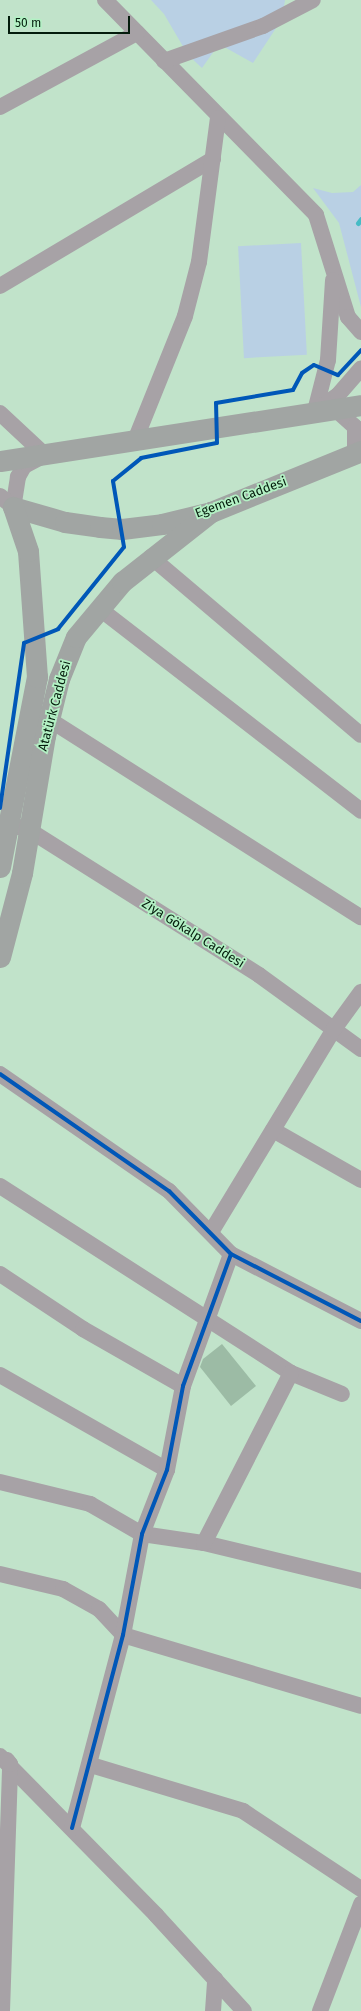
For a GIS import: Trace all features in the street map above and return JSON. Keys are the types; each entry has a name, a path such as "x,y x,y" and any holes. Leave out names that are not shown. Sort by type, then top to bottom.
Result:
{"main road":[{"path":"0,461 45,455 136,438 361,405"},
{"name":"Egemen Caddesi","path":"4,502 65,522 122,529 211,512 358,452"},
{"name":"Atatürk Caddesi","path":"0,957 15,827 37,676 28,552 4,502"},
{"name":"Atatürk Caddesi","path":"0,867 15,827 50,720 60,679 76,637 122,582 211,512"}],"street":[{"path":"105,0 218,118 316,215 348,317 361,332"},
{"path":"164,61 263,26 313,0"},
{"path":"0,107 137,33"},
{"path":"136,438 187,308 199,262 218,118"},
{"path":"0,286 213,159"},
{"path":"324,410 333,272"},
{"path":"324,410 361,369"},
{"path":"324,410 355,427 358,452"},
{"path":"0,413 11,427 45,455 24,466 4,502"},
{"path":"152,557 361,735"},
{"path":"100,609 361,811"},
{"path":"50,720 361,917"},
{"name":"Ziya Gökalp Caddesi","path":"15,827 259,974 361,1049"},
{"path":"211,1232 334,1029 361,992"},
{"path":"0,1074 169,1191 231,1254 361,1321"},
{"path":"273,1130 361,1180"},
{"path":"0,1186 291,1373 342,1394"},
{"path":"72,1828 91,1765 123,1635 142,1534 167,1470 183,1386 231,1254"},
{"path":"0,1274 83,1329 183,1386"},
{"path":"204,1543 291,1373"},
{"path":"0,1375 167,1470"},
{"path":"0,1482 90,1504 142,1534 204,1543 360,1577"},
{"path":"0,1574 63,1589 99,1609 123,1635 361,1706"},
{"path":"0,1749 5,1760 72,1828 244,2011"},
{"path":"2,2011 5,1760"},
{"path":"91,1765 244,1811 361,1889"},
{"path":"320,2011 361,1904"},
{"path":"213,2011 215,1979"}],"shaded area":[{"path":"151,0 285,0 282,19 253,63 219,44 202,68 188,55 164,14"},
{"path":"361,185 361,307 339,223 313,188 332,193 353,192"},
{"path":"301,243 307,355 244,358 238,246"}],"building":[{"path":"222,1344 256,1386 231,1406 200,1367 203,1359"}],"waterway":[{"path":"358,223 361,219"}],"cycle path":[{"path":"0,808 24,643 58,629 124,547 113,481 141,458 217,443 216,403 293,390 302,373 314,365 338,375 361,350"},
{"path":"0,1074 169,1191 231,1254 361,1321"},
{"path":"72,1828 123,1635 142,1534 167,1470 183,1386 231,1254"}]}
